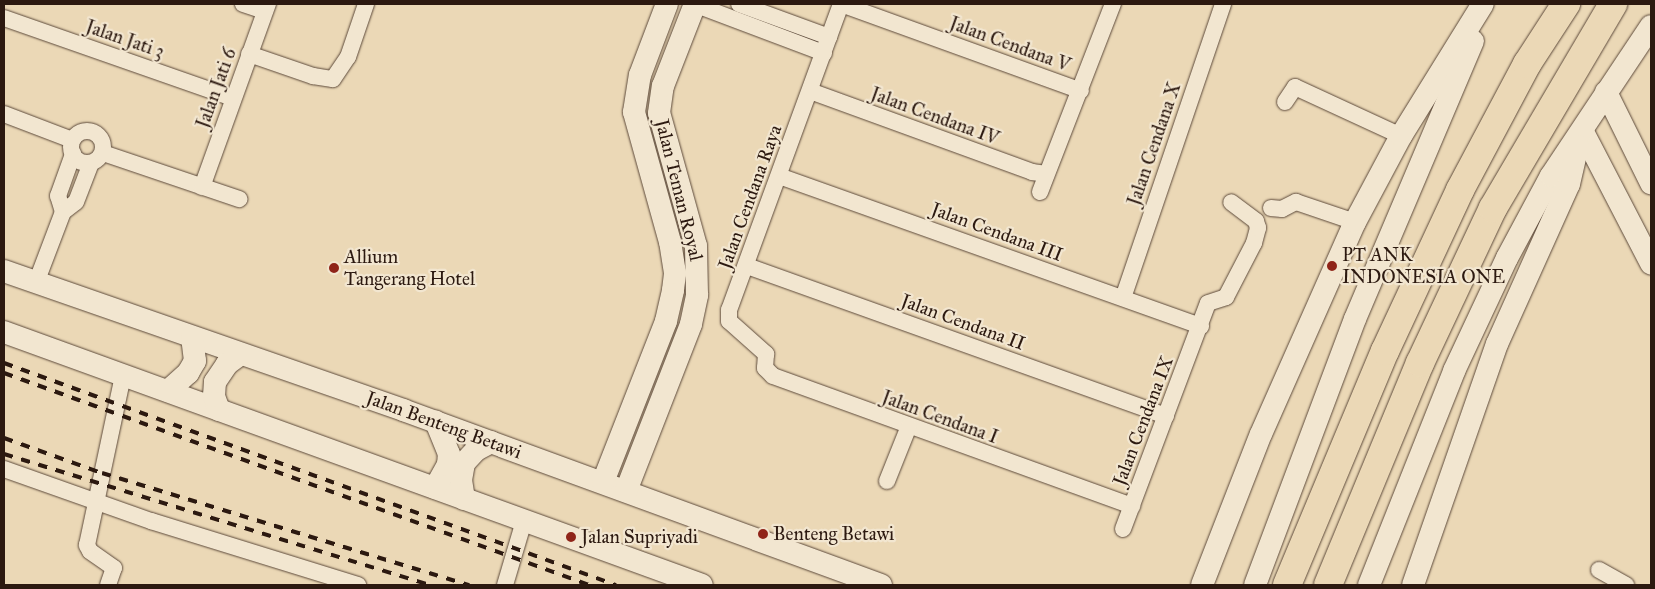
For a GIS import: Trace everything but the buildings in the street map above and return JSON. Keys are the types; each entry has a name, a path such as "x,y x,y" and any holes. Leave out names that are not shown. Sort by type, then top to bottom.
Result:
{"highway":[{"path":"1287,585 1302,545 1385,351 1439,234 1527,64 1566,4"},
{"path":"1331,576 1420,363 1493,208 1549,108 1613,4"}],"main road":[{"name":"Jalan Teman Royal","path":"603,482 670,307 675,273 670,242 636,125 634,99 640,76 667,4"},
{"name":"Jalan Teman Royal","path":"626,491 691,324 699,279 696,246 660,123 663,86 695,4"},
{"path":"1202,585 1261,434 1355,222 1401,136 1482,4"},
{"path":"1255,585 1355,319 1489,4"},
{"path":"1369,585 1454,371 1499,275 1551,176 1651,26"},
{"path":"640,76 663,86"},
{"path":"1605,94 1651,183"},
{"path":"1582,132 1651,262"},
{"path":"1413,585 1497,344 1569,184 1582,132"},
{"name":"Jalan Benteng Betawi","path":"4,271 436,422 881,585"},
{"path":"4,332 702,585"},
{"path":"168,391 188,373 194,361 192,337"},
{"path":"220,410 214,396 215,382 223,368 241,354"},
{"path":"627,419 650,427"},
{"path":"435,488 448,465 450,454 436,422"},
{"path":"464,499 461,480 464,463 476,450 491,442"},
{"path":"1215,555 1218,585"}],"street":[{"path":"243,4 266,8"},
{"path":"249,54 313,76 333,79 348,57 366,4"},
{"path":"695,4 824,53"},
{"path":"739,4 829,37"},
{"name":"Jalan Cendana Raya","path":"756,344 729,322 729,310 747,266 841,4"},
{"name":"Jalan Cendana V","path":"841,4 1081,91"},
{"path":"1040,192 1046,174 1054,163 1113,4"},
{"name":"Jalan Cendana X","path":"1123,298 1223,4"},
{"name":"Jalan Jati 6","path":"202,187 266,8"},
{"name":"Jalan Jati 3","path":"4,18 233,98"},
{"path":"1284,102 1295,87 1401,136"},
{"name":"Jalan Cendana IV","path":"810,92 1032,172 1046,174"},
{"path":"4,114 72,147 77,160 97,158 238,199"},
{"path":"36,283 63,212 76,202 104,144 94,132 85,130 72,147 58,196 63,212"},
{"name":"Jalan Cendana III","path":"779,176 1201,326"},
{"name":"Jalan Cendana IX","path":"1123,529 1201,326 1208,303 1226,297 1235,282 1258,228 1256,220 1232,202"},
{"path":"1271,208 1282,209 1296,202 1355,222"},
{"name":"Jalan Cendana II","path":"747,266 1166,416"},
{"name":"Jalan Cendana I","path":"756,344 766,354 767,372 773,376 1132,506"},
{"path":"108,585 114,568 87,548 123,375"},
{"path":"887,481 909,426"},
{"path":"4,469 311,578 358,585"},
{"path":"505,585 524,521"},
{"path":"1598,570 1626,585"}],"railway":[{"path":"4,363 616,585"},
{"path":"4,373 589,585"},
{"path":"4,438 102,473 469,585"},
{"path":"4,454 430,585"}],"place":[{"name":"PT ANK INDONESIA ONE","path":"1332,266"},
{"name":"Allium Tangerang Hotel","path":"334,268"},
{"name":"Benteng Betawi","path":"763,534"},
{"name":"Jalan Supriyadi","path":"571,537"}]}
